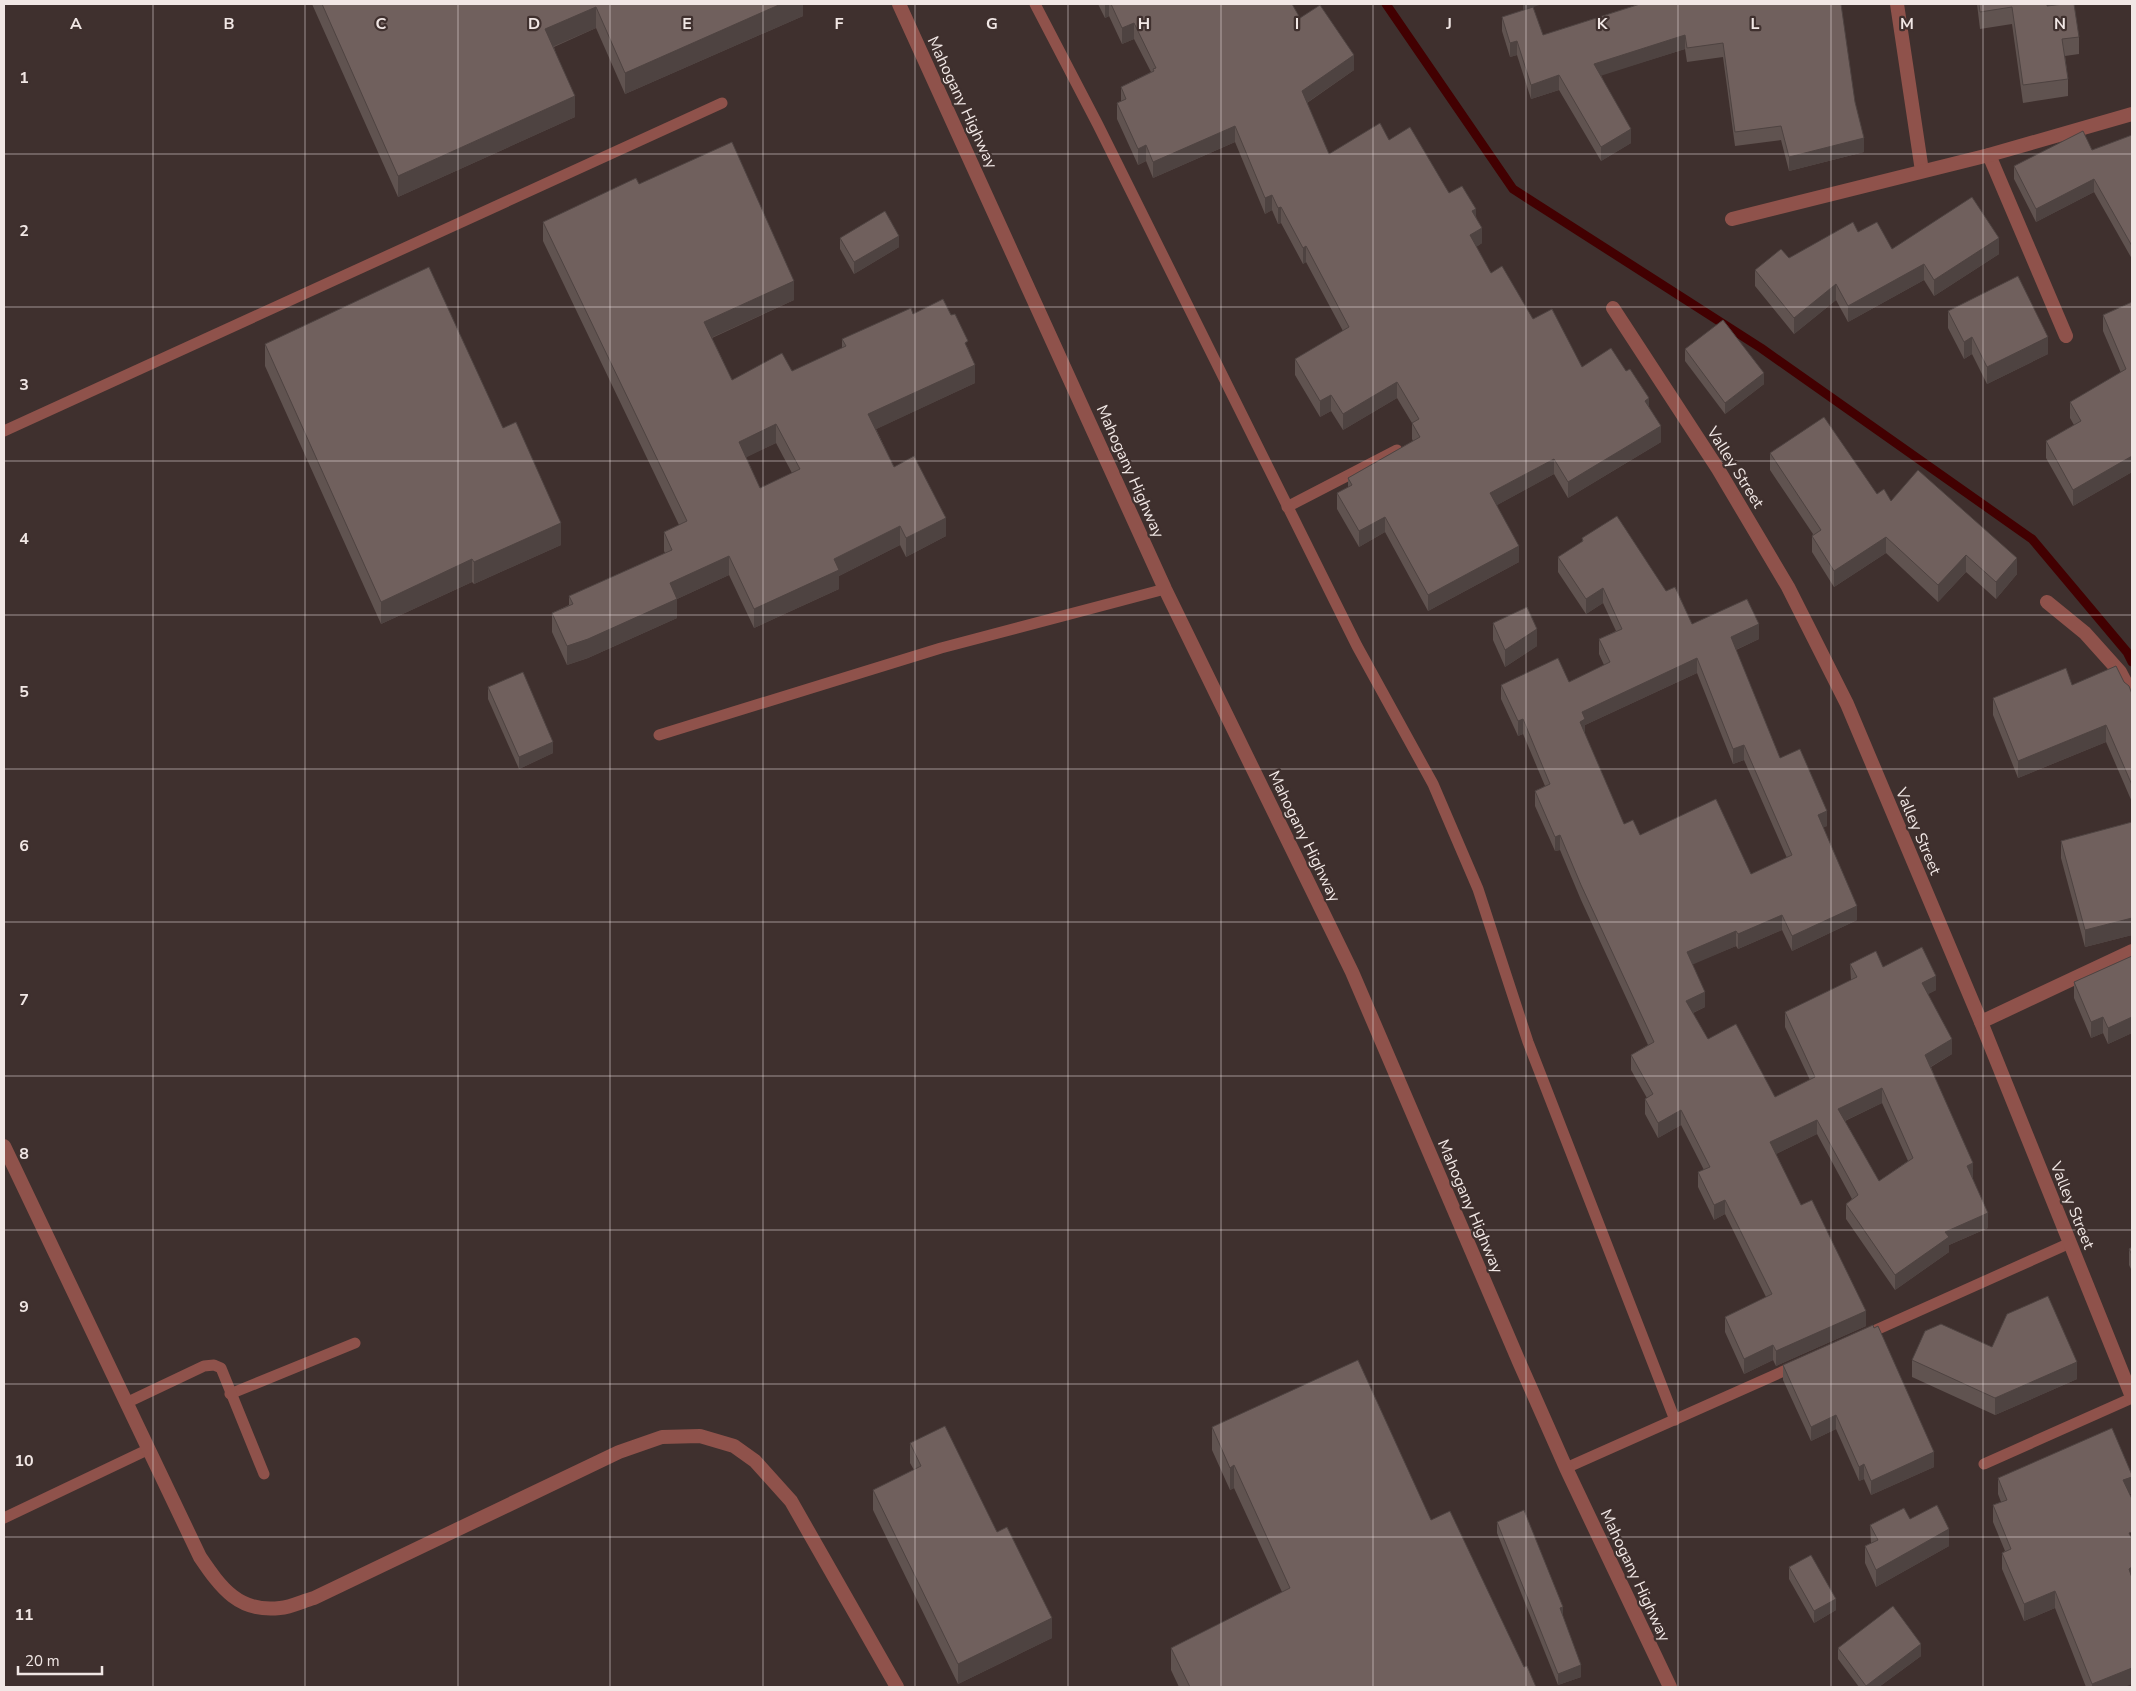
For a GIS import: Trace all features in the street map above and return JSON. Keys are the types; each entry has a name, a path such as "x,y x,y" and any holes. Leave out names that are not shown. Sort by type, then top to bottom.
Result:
{"street":[{"name":"Mahogany Highway","path":"899,4 1166,589 1352,972 1566,1468 1670,1687"},
{"path":"1897,4 1922,171"},
{"path":"1732,219 1989,155 2132,114"},
{"path":"1989,155 2066,336"},
{"name":"Valley Street","path":"1613,308 1718,469 1788,587 1846,704 1981,1022 2132,1397"},
{"path":"2047,602 2091,639 2120,672 2132,696"},
{"path":"1981,1022 2132,950"},
{"path":"4,1146 200,1558 219,1584 234,1599 253,1607 280,1608 314,1598 628,1449 662,1437 700,1436 734,1446 755,1461 791,1501 898,1687"}],"lane":[{"path":"1034,4 1098,125 1357,646 1433,784 1478,889 1528,1042 1675,1420"},
{"path":"4,430 722,103"},
{"path":"1287,506 1397,450"},
{"path":"659,735 941,648 1166,589"},
{"path":"1854,1340 2070,1243"},
{"path":"230,1394 355,1343"},
{"path":"1566,1468 1809,1360"},
{"path":"126,1402 204,1366 214,1365 221,1368 264,1474"},
{"path":"1984,1464 2132,1397"},
{"path":"4,1518 148,1449"}],"building":[{"path":"322,4 781,4 625,73 596,7 545,29 575,96 398,176"},
{"path":"1111,4 1292,4 1300,18 1320,5 1354,55 1302,91 1329,154 1380,123 1389,140 1410,127 1449,193 1462,186 1476,209 1472,211 1482,228 1470,235 1491,273 1502,266 1533,319 1552,309 1582,367 1611,348 1626,371 1630,369 1649,398 1645,401 1661,426 1568,482 1554,459 1490,493 1519,546 1428,595 1385,517 1359,531 1337,493 1352,485 1348,478 1420,437 1412,423 1419,419 1397,382 1343,414 1331,395 1320,401 1295,359 1349,327 1306,246 1303,248 1281,207 1278,208 1272,195 1265,198 1235,126 1153,162 1146,145 1138,149 1117,103 1126,99 1121,87 1154,71 1153,69 1156,68 1134,23 1122,28"},
{"path":"1640,4 1841,4 1855,102 1864,138 1789,157 1781,126 1735,132 1723,43 1687,48 1685,35 1594,64 1631,129 1601,147 1559,75 1531,85 1517,41 1510,43 1502,17 1533,7 1543,35"},
{"path":"1979,4 2047,4 2047,6 2074,4 2079,37 2062,39 2068,79 2023,85 2012,7 1980,12"},
{"path":"2083,131 2092,150 2132,135 2132,246 2094,179 2036,209 2014,166"},
{"path":"732,142 794,281 704,322 732,380 782,353 792,371 846,346 842,339 911,308 913,314 943,299 951,315 955,314 968,341 965,343 975,365 868,414 894,467 914,456 946,518 906,538 900,526 834,559 839,570 754,609 729,556 670,583 677,599 588,639 567,646 552,613 573,604 569,596 672,550 664,532 687,521 543,222 636,178 639,184","holes":["776,424 800,469 760,488 739,442"]},
{"path":"1972,197 1999,238 1934,280 1924,264 1848,306 1836,284 1794,318 1755,270 1781,249 1789,258 1853,222 1858,232 1877,222 1892,249"},
{"path":"885,211 899,236 854,262 840,238"},
{"path":"429,267 503,428 516,422 561,523 474,562 472,559 381,602 265,344"},
{"path":"2018,276 2048,337 1987,367 1972,337 1964,342 1948,311"},
{"path":"2132,302 2132,456 2073,490 2046,441 2081,421 2070,402 2126,369 2103,315"},
{"path":"1723,320 1764,373 1725,403 1685,349"},
{"path":"1824,417 1877,494 1884,489 1891,501 1918,470 2017,558 1996,582 1966,555 1938,585 1886,537 1834,571 1812,536 1821,530 1770,453"},
{"path":"1617,516 1666,591 1675,587 1692,624 1747,599 1759,624 1731,637 1780,758 1800,749 1827,811 1818,815 1857,906 1792,936 1782,915 1738,934 1736,931 1687,952 1705,992 1686,1001 1708,1039 1736,1024 1775,1097 1815,1077 1785,1012 1857,977 1850,964 1876,951 1883,967 1922,947 1936,976 1922,983 1952,1039 1925,1055 1973,1163 1967,1166 1988,1213 1945,1232 1949,1237 1895,1275 1846,1204 1858,1195 1817,1120 1770,1142 1801,1205 1812,1200 1866,1311 1776,1351 1773,1345 1744,1359 1725,1317 1772,1294 1725,1200 1714,1205 1698,1172 1710,1167 1681,1110 1658,1123 1645,1099 1653,1094 1631,1055 1654,1042 1581,885 1560,835 1555,837 1535,791 1550,784 1523,719 1518,721 1501,685 1558,658 1569,682 1610,662 1599,639 1622,629 1603,588 1586,599 1558,557 1583,541 1582,538","holes":["1697,658 1733,749 1744,745 1792,855 1751,874 1716,799 1640,835 1633,820 1624,824 1580,722 1585,719 1582,712","1882,1088 1913,1158 1879,1181 1838,1109"]},
{"path":"1527,607 1537,629 1505,650 1493,623"},
{"path":"2116,666 2132,694 2132,785 2106,725 2018,761 1993,698 2066,668 2072,685"},
{"path":"523,672 553,742 519,757 488,687"},
{"path":"2132,822 2132,918 2085,930 2061,841"},
{"path":"2132,956 2132,1017 2108,1028 2103,1017 2091,1022 2074,982"},
{"path":"2048,1296 2077,1362 1995,1398 1912,1360 1925,1331 1941,1324 1992,1347 2007,1314"},
{"path":"1873,1325 1874,1328 1878,1326 1934,1452 1871,1481 1864,1464 1859,1467 1836,1415 1811,1427 1783,1365"},
{"path":"1358,1360 1431,1520 1450,1511 1524,1667 1527,1666 1536,1687 1190,1687 1171,1648 1290,1588 1234,1465 1230,1468 1212,1427"},
{"path":"945,1426 997,1532 1007,1527 1052,1618 958,1664 873,1490 921,1466 910,1443"},
{"path":"2112,1428 2132,1475 2132,1477 2123,1480 2132,1499 2132,1532 2129,1533 2132,1539 2132,1567 2129,1569 2132,1578 2132,1668 2092,1684 2055,1591 2024,1604 2002,1553 2011,1549 1993,1505 2007,1500 1998,1478"},
{"path":"1937,1505 1949,1529 1876,1570 1865,1546 1878,1540 1870,1525 1904,1508 1910,1519"},
{"path":"1524,1510 1563,1607 1560,1608 1581,1665 1558,1674 1497,1522"},
{"path":"1811,1555 1836,1599 1814,1611 1789,1567"},
{"path":"1893,1606 1921,1644 1866,1686 1838,1648"}],"waterway":[{"path":"1386,4 1513,189 1761,348 2032,539 2127,652 2132,662"}]}
